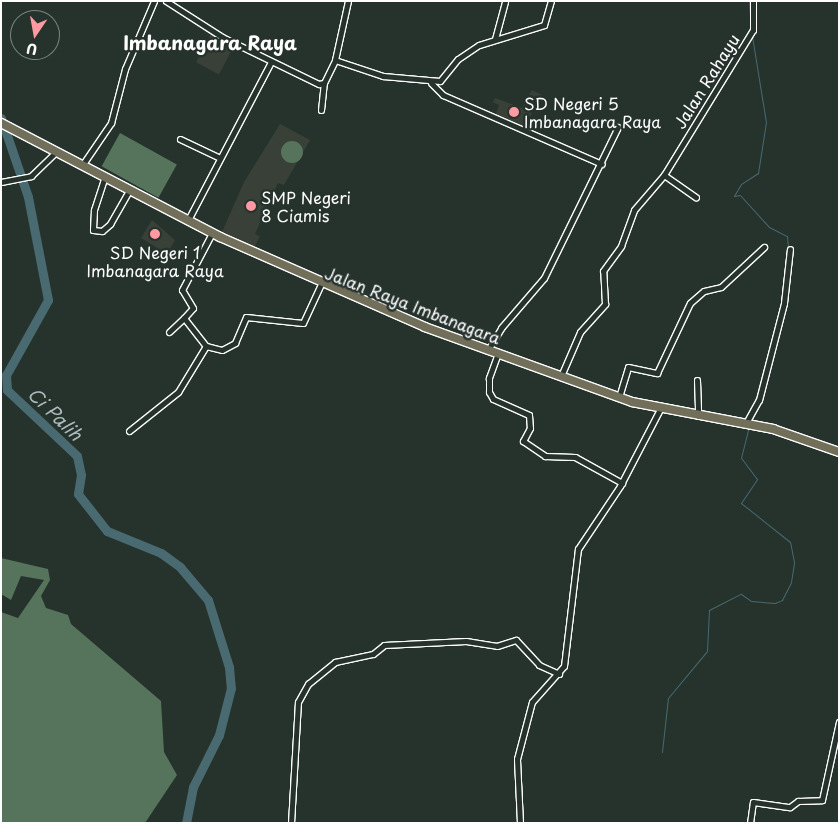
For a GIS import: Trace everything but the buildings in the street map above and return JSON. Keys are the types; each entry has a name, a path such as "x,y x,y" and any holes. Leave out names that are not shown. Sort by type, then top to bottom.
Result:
{"highway":[{"name":"Jalan Raya Imbanagara","path":"5,124 212,233 321,284 488,350 619,397 660,409 748,424 839,452"}],"street":[{"path":"83,164 111,123 125,69 154,1"},
{"path":"166,1 309,82 324,83"},
{"path":"321,110 324,83 335,60 348,1"},
{"path":"495,39 505,1"},
{"path":"335,60 383,76 431,83 440,81 467,52 495,39 544,25 550,1"},
{"name":"Jalan Rahayu","path":"561,376 580,332 605,304 604,267 621,246 628,221 644,194 664,175 752,32 753,1"},
{"path":"188,220 218,157 271,62"},
{"path":"431,83 442,95 602,164"},
{"path":"488,350 501,328 539,286 602,164 618,127"},
{"path":"180,139 218,157"},
{"path":"1,182 18,176 25,177 56,151"},
{"path":"664,175 696,197"},
{"path":"105,176 94,210 93,230 102,231 110,224 130,189"},
{"path":"170,332 192,308 182,290 212,233"},
{"path":"619,397 628,367 656,373 690,303 704,291 721,287 764,247"},
{"path":"748,424 752,408 757,404 784,303 790,249"},
{"path":"184,318 206,346 218,350 230,347 246,317 303,323 321,284"},
{"path":"128,431 178,392 206,346"},
{"path":"498,353 488,378 490,396 529,415 530,428 523,441 545,456 575,456 622,483"},
{"path":"697,380 698,416"},
{"path":"520,823 516,765 529,709 537,694 560,674 578,549 622,483 660,409"},
{"path":"291,823 298,702 308,684 335,662 373,654 384,645 466,641 497,646 516,640 539,665 560,674"},
{"path":"750,823 754,802 790,807 798,801 822,800 839,722"}],"shaded area":[{"path":"211,34 234,46 219,74 196,62"},
{"name":"SD Negeri 5 Imbanagara Raya","path":"532,90 542,95 523,129 495,117 499,105 493,102 495,98 522,108"},
{"name":"SMP Negeri 8 Ciamis","path":"280,124 310,140 284,185 278,183 255,234 260,236 254,248 222,232 244,182"},
{"name":"SD Negeri 1 Imbanagara Raya","path":"152,220 175,240 167,254 141,238"}],"green space":[{"path":"120,133 177,165 158,198 102,166"},
{"path":"292,141 300,144 303,152 300,160 292,163 284,160 281,152 284,144"},
{"path":"1,558 48,569 50,580 41,596 46,608 68,615 71,624 161,701 164,752 177,775 145,823 1,823 1,612 18,618 44,580 21,576 11,600 1,594"}],"waterway":[{"path":"749,1 750,17"},
{"path":"752,36 766,122 758,173 741,184 734,196 740,195 769,227 787,236 788,248"},
{"name":"Ci Palih","path":"1,118 28,197 48,300 6,375 7,390 77,456 81,475 78,494 107,531 161,553 180,567 208,600 229,667 231,688 219,735 193,787 186,823"},
{"path":"786,261 787,252"},
{"path":"755,401 779,311"},
{"path":"662,752 668,698 707,651 709,610 741,594 751,601 775,603 782,600 791,582 794,562 790,542 741,503 757,479 741,458 749,427"}],"place":[{"name":"SD Negeri 5 Imbanagara Raya","path":"514,112"},
{"name":"SMP Negeri 8 Ciamis","path":"251,206"},
{"name":"SD Negeri 1 Imbanagara Raya","path":"155,234"}],"district":[{"name":"Imbanagara Raya","path":"210,43"}]}
